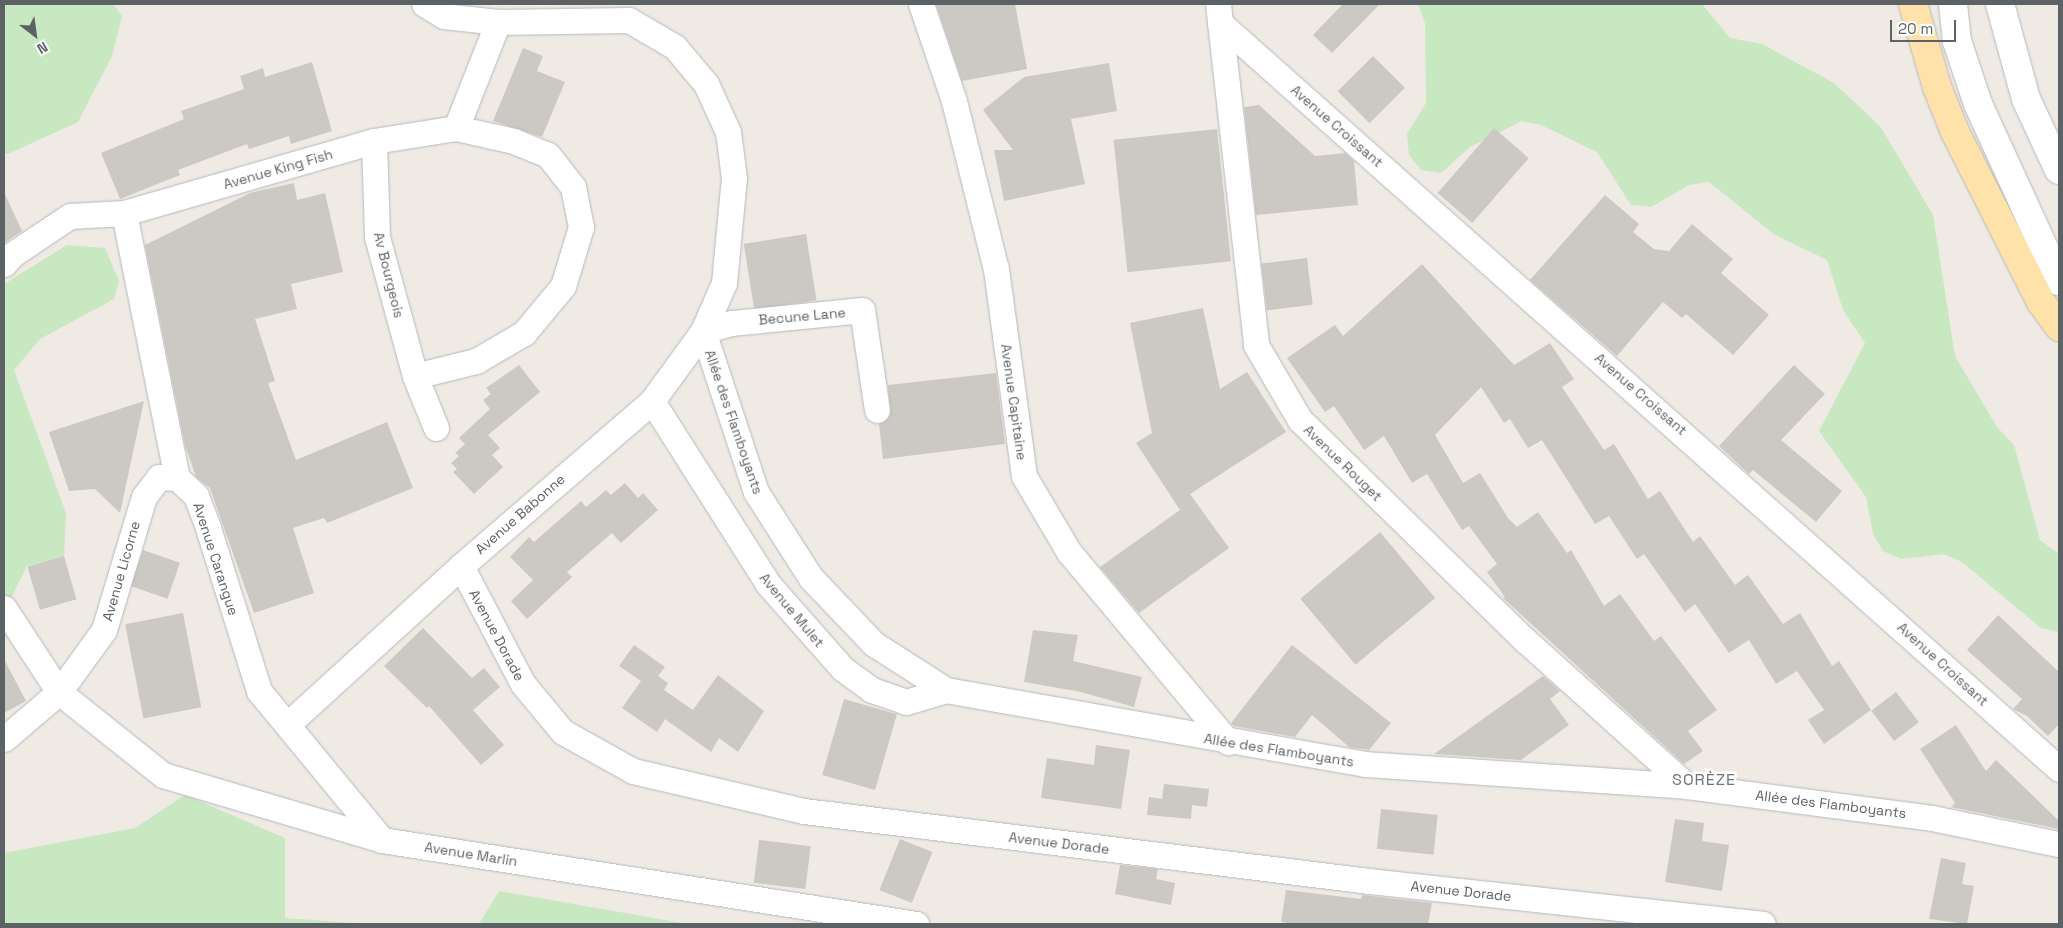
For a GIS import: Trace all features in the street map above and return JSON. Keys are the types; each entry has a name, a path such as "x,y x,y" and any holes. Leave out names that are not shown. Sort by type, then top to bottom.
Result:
{"main road":[{"path":"1913,4 1937,87 1955,132 2036,293 2059,327"}],"street":[{"path":"415,376 476,361 524,333 563,286 581,227 573,187 548,155 514,141 456,128 498,22 444,16 424,4"},
{"name":"Avenue Capitaine","path":"921,4 954,101 996,269 1024,476 1069,552 1228,742"},
{"path":"1953,4 1958,41 1978,104 2059,281"},
{"path":"2000,4 2026,99 2059,170"},
{"name":"Avenue Croissant","path":"1219,13 2059,768"},
{"name":"Avenue Rouget","path":"1219,13 1256,345 1300,420 1526,641 1687,786"},
{"name":"Avenue Babonne","path":"288,724 461,566 652,401 703,331 724,283 734,178 728,132 706,84 676,47 629,20 498,22"},
{"name":"Avenue King Fish","path":"4,264 13,254 70,216 124,213 374,141 456,128"},
{"name":"Av Bourgeois","path":"374,141 377,237 415,376 436,428"},
{"path":"124,213 177,478"},
{"name":"Becune Lane","path":"703,331 731,323 862,310 877,410"},
{"name":"Allée des Flamboyants","path":"703,331 756,492 811,578 874,644 946,690 1228,742 1365,764 1687,786 1932,818 2059,844"},
{"name":"Avenue Mulet","path":"652,401 768,584 843,669 872,690 906,702 946,690"},
{"name":"Avenue Licorne","path":"4,739 59,692 104,630 144,497 159,477 177,478"},
{"name":"Avenue Carangue","path":"177,478 196,496 208,528 259,691 382,840"},
{"name":"Avenue Dorade","path":"461,566 523,684 563,732 633,771 804,811 1369,881 1763,924"},
{"path":"4,608 59,692"},
{"name":"Avenue Marlin","path":"59,692 163,775 382,840 916,924"}],"green space":[{"path":"4,4 113,4 122,16 112,56 78,122 8,154 4,153"},
{"path":"1418,4 1702,4 1730,38 1762,44 1834,83 1880,126 1933,215 1955,356 1997,427 2014,445 2040,540 2059,554 2059,632 2041,628 1962,562 1944,554 1901,559 1883,551 1873,534 1866,497 1819,431 1865,343 1843,310 1827,260 1775,235 1709,182 1689,185 1651,207 1631,205 1597,152 1541,125 1522,121 1470,147 1441,173 1421,170 1409,155 1407,134 1426,103 1425,23"},
{"path":"67,245 105,248 119,281 114,299 40,339 14,370 66,513 64,556 27,566 4,612 4,284"},
{"path":"185,795 285,838 285,918 370,924 4,924 4,853 135,828"},
{"path":"499,891 688,924 479,924"}],"building":[{"path":"936,4 1015,4 1027,69 962,81"},
{"path":"1343,4 1380,4 1332,53 1313,35"},
{"path":"523,48 543,56 537,71 565,82 542,137 493,121"},
{"path":"1373,56 1405,88 1369,123 1338,91"},
{"path":"312,62 332,131 291,144 289,136 249,149 247,144 178,170 180,175 120,199 101,153 184,119 181,111 244,89 240,76 263,68 265,77"},
{"path":"1109,63 1117,111 1071,119 1085,184 1004,201 994,150 1013,150 983,110 1024,77"},
{"path":"1259,105 1315,156 1345,153 1354,161 1358,205 1256,215 1244,107"},
{"path":"1494,128 1529,158 1472,223 1438,193"},
{"path":"1217,129 1231,261 1127,272 1114,140"},
{"path":"294,183 297,200 325,193 343,272 291,284 297,309 255,319 275,381 268,383 296,460 387,422 413,488 327,523 324,518 293,528 314,593 254,613 210,488 196,477 185,445 145,245 250,193"},
{"path":"4,192 22,231 4,243"},
{"path":"1605,195 1639,224 1633,232 1654,249 1669,251 1692,224 1733,259 1721,273 1769,315 1733,355 1686,314 1682,318 1663,302 1617,356 1530,280"},
{"path":"806,234 816,300 754,310 744,244"},
{"path":"1307,258 1313,305 1267,310 1261,264"},
{"path":"1422,264 1514,365 1550,343 1574,379 1562,387 1604,450 1614,444 1648,499 1660,491 1693,542 1700,536 1735,585 1748,575 1783,624 1800,613 1832,666 1839,661 1871,710 1824,744 1808,720 1824,710 1797,671 1776,684 1749,640 1729,653 1695,604 1685,612 1644,554 1637,559 1609,516 1595,524 1542,440 1528,448 1510,419 1504,423 1481,387 1435,435 1463,483 1480,473 1508,518 1517,527 1538,512 1567,553 1571,550 1604,606 1620,594 1654,641 1661,636 1717,710 1688,731 1703,751 1684,764 1503,598 1505,597 1487,572 1497,564 1469,526 1462,530 1427,474 1412,483 1384,436 1364,450 1334,406 1325,412 1287,358 1335,325 1343,336"},
{"path":"1203,308 1220,389 1247,372 1286,432 1190,494 1229,548 1139,613 1100,567 1180,510 1136,443 1152,433 1130,323"},
{"path":"519,365 540,392 488,435 500,448 492,455 503,467 474,494 453,472 457,469 451,463 459,456 455,453 465,444 459,438 490,409 483,400 491,394 486,388"},
{"path":"1794,365 1825,394 1781,440 1842,491 1816,522 1753,470 1749,474 1719,446"},
{"path":"996,373 1005,444 883,459 879,424 890,415 888,385"},
{"path":"144,401 120,513 95,489 69,491 49,432"},
{"path":"625,483 638,498 643,493 658,510 621,543 612,533 567,572 572,577 527,619 511,601 533,580 510,557 529,537 534,542 581,501 586,507 606,490 611,495"},
{"path":"1380,532 1435,598 1356,665 1300,599"},
{"path":"143,550 180,563 168,599 131,586"},
{"path":"64,556 76,599 40,610 27,566"},
{"path":"183,613 201,707 143,718 125,624"},
{"path":"1998,615 2059,672 2059,724 2048,736 2027,716 2013,709 2022,699 1967,650"},
{"path":"423,628 472,678 484,668 500,687 473,710 504,745 481,765 429,706 427,708 384,666"},
{"path":"1033,630 1078,635 1073,661 1142,677 1134,707 1081,692 1024,682"},
{"path":"634,645 665,667 658,676 668,683 664,690 693,710 718,675 764,711 738,752 719,738 711,752 665,719 657,732 622,708 641,681 619,666"},
{"path":"1292,645 1391,723 1369,750 1349,747 1312,715 1295,737 1234,726 1231,723"},
{"path":"4,659 26,701 4,713"},
{"path":"1543,676 1560,691 1550,699 1569,725 1521,760 1434,754"},
{"path":"1896,692 1919,722 1894,741 1871,711"},
{"path":"844,699 897,714 875,790 822,775"},
{"path":"1956,725 1986,771 1996,760 2059,821 2059,829 1951,807 1955,803 1920,749"},
{"path":"1096,745 1130,750 1121,809 1041,798 1047,758 1094,765"},
{"path":"1164,784 1209,789 1207,807 1192,805 1191,819 1147,815 1149,797 1162,799"},
{"path":"1381,809 1438,815 1434,855 1377,849"},
{"path":"1675,819 1704,823 1702,841 1729,845 1722,891 1665,882"},
{"path":"900,839 932,852 912,903 879,890"},
{"path":"759,840 811,846 805,889 754,883"},
{"path":"1941,858 1966,863 1962,884 1974,886 1967,924 1929,919"},
{"path":"1120,865 1158,869 1156,879 1175,883 1171,905 1115,894"},
{"path":"1286,890 1361,899 1362,895 1432,903 1428,924 1296,924 1281,922"}],"district":[{"name":"SORÈZE","path":"1704,780"}]}
